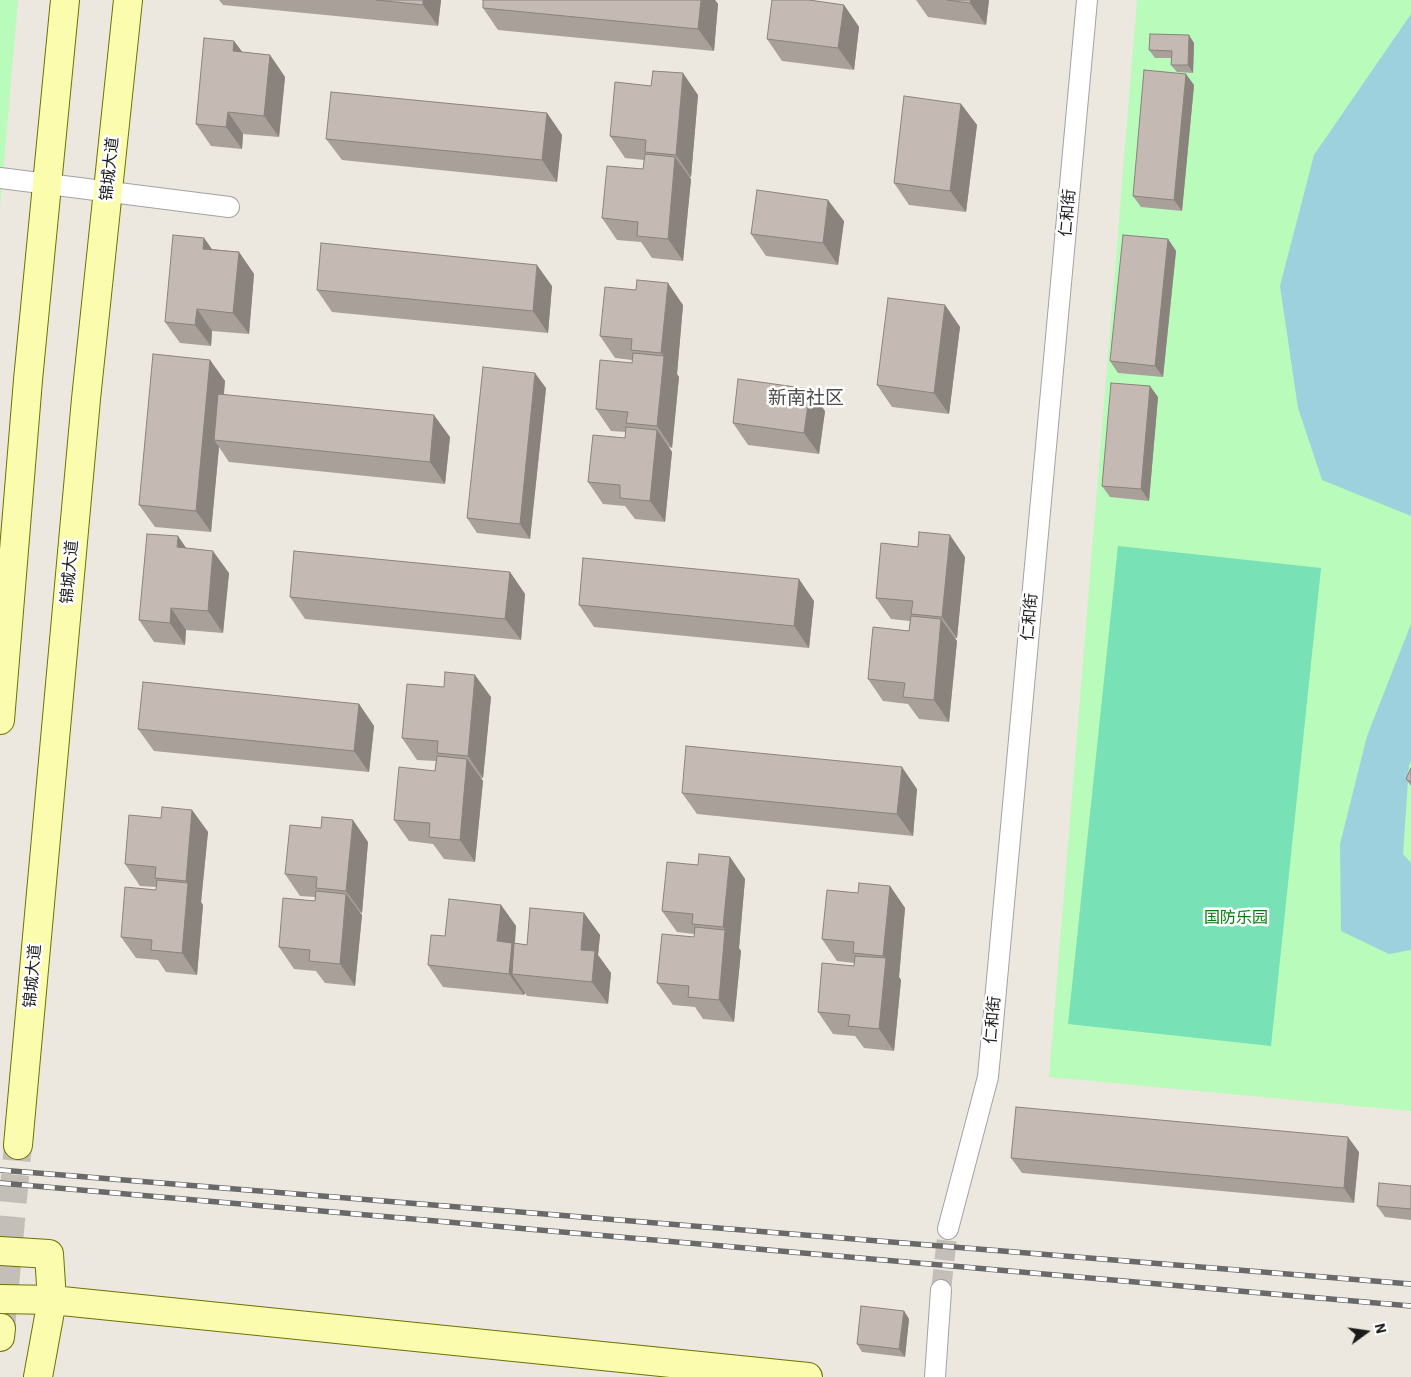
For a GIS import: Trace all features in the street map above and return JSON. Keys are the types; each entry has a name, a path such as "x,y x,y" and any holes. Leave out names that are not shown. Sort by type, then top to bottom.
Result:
{"main road":[{"path":"0,720 28,380 65,0"},
{"name":"锦城大道","path":"18,1145 86,398 128,0"},
{"path":"0,1251 49,1254 52,1300 38,1377"},
{"path":"0,1299 52,1300 808,1377"}],"street":[{"name":"仁和街","path":"948,1229 988,1077 1087,0"},
{"path":"0,178 229,207"},
{"path":"935,1377 941,1290"}],"green space":[{"path":"0,0 18,0 0,209"},
{"name":"国防乐园","path":"1137,0 1411,0 1411,1111 1049,1077"},
{"path":"1118,546 1321,568 1271,1046 1068,1024"}],"water":[{"path":"1411,14 1411,516 1322,480 1298,408 1280,286 1314,155"},
{"path":"1411,624 1411,760 1403,854 1411,863 1411,950 1389,954 1341,931 1340,844 1367,736"}],"building":[{"path":"377,0 423,0 423,5"},
{"path":"483,0 701,0 698,29 483,8"},
{"path":"772,0 809,0 844,5 838,48 767,39"},
{"path":"947,0 971,0 970,3"},
{"path":"1150,34 1189,35 1188,65 1171,65 1172,51 1149,50"},
{"path":"204,38 234,41 233,51 270,55 264,116 228,112 226,127 196,124"},
{"path":"1144,70 1186,74 1174,200 1133,196"},
{"path":"653,71 683,73 676,155 645,152 646,140 610,136 615,82 651,86"},
{"path":"331,92 547,113 542,160 326,139"},
{"path":"904,96 961,104 950,191 894,183"},
{"path":"645,154 675,157 668,239 637,236 638,222 602,218 607,166 643,169"},
{"path":"757,190 828,200 823,243 751,234"},
{"path":"173,235 204,238 203,249 239,252 233,313 197,309 195,325 165,322"},
{"path":"1123,235 1168,239 1155,366 1110,361"},
{"path":"321,243 537,265 533,311 317,290"},
{"path":"637,280 668,283 661,353 631,350 632,339 600,336 605,287 636,290"},
{"path":"888,298 945,305 934,393 877,385"},
{"path":"633,353 664,356 657,426 626,423 628,412 596,409 600,360 632,363"},
{"path":"153,354 210,360 196,511 139,505"},
{"path":"483,367 535,373 520,524 467,518"},
{"path":"738,379 810,389 804,433 733,423"},
{"path":"1111,383 1150,386 1141,489 1102,486"},
{"path":"218,394 434,415 430,462 214,440"},
{"path":"626,427 657,430 650,501 620,498 620,485 588,482 593,435 625,438"},
{"path":"919,532 950,535 942,617 911,614 913,601 876,598 881,543 918,547"},
{"path":"147,534 178,536 177,547 213,551 208,611 171,608 170,623 139,620"},
{"path":"294,551 510,572 505,619 290,597"},
{"path":"583,558 799,579 794,626 579,605"},
{"path":"911,616 941,619 934,700 903,697 905,683 868,679 873,627 909,631"},
{"path":"445,672 475,675 468,756 437,753 438,741 402,738 407,684 444,687"},
{"path":"143,682 359,704 354,751 138,729"},
{"path":"686,746 902,767 897,814 682,793"},
{"path":"437,756 467,759 460,840 429,837 430,823 394,820 399,767 435,771"},
{"path":"1411,768 1411,782 1406,779"},
{"path":"162,807 192,810 186,881 155,878 156,867 125,864 129,815 161,818"},
{"path":"322,817 353,820 346,891 316,888 317,877 285,874 290,825 321,828"},
{"path":"699,854 730,857 723,927 692,924 693,914 662,911 667,862 698,865"},
{"path":"157,880 188,883 182,953 151,950 152,940 121,937 125,887 156,890"},
{"path":"859,883 890,886 883,956 853,953 854,942 822,939 827,890 858,893"},
{"path":"316,891 346,894 340,964 309,961 310,950 279,947 283,898 315,901"},
{"path":"449,899 501,905 497,941 512,943 509,974 428,965 431,935 445,936"},
{"path":"530,908 584,913 581,950 595,951 592,982 512,974 514,943 527,945"},
{"path":"695,927 725,930 719,1000 688,997 689,986 657,983 662,934 694,937"},
{"path":"855,956 886,958 879,1029 848,1026 850,1015 818,1012 822,963 854,966"},
{"path":"1016,1107 1348,1137 1344,1188 1011,1158"},
{"path":"1379,1183 1411,1186 1411,1209 1377,1206"},
{"path":"861,1306 904,1311 899,1349 857,1344"}],"tunnel":[{"path":"1,1328 18,1145"},
{"path":"941,1290 948,1229"}],"railway":[{"path":"0,1170 1411,1284"},
{"path":"0,1183 1411,1306"}],"district":[{"name":"新南社区","path":"806,399"}]}
